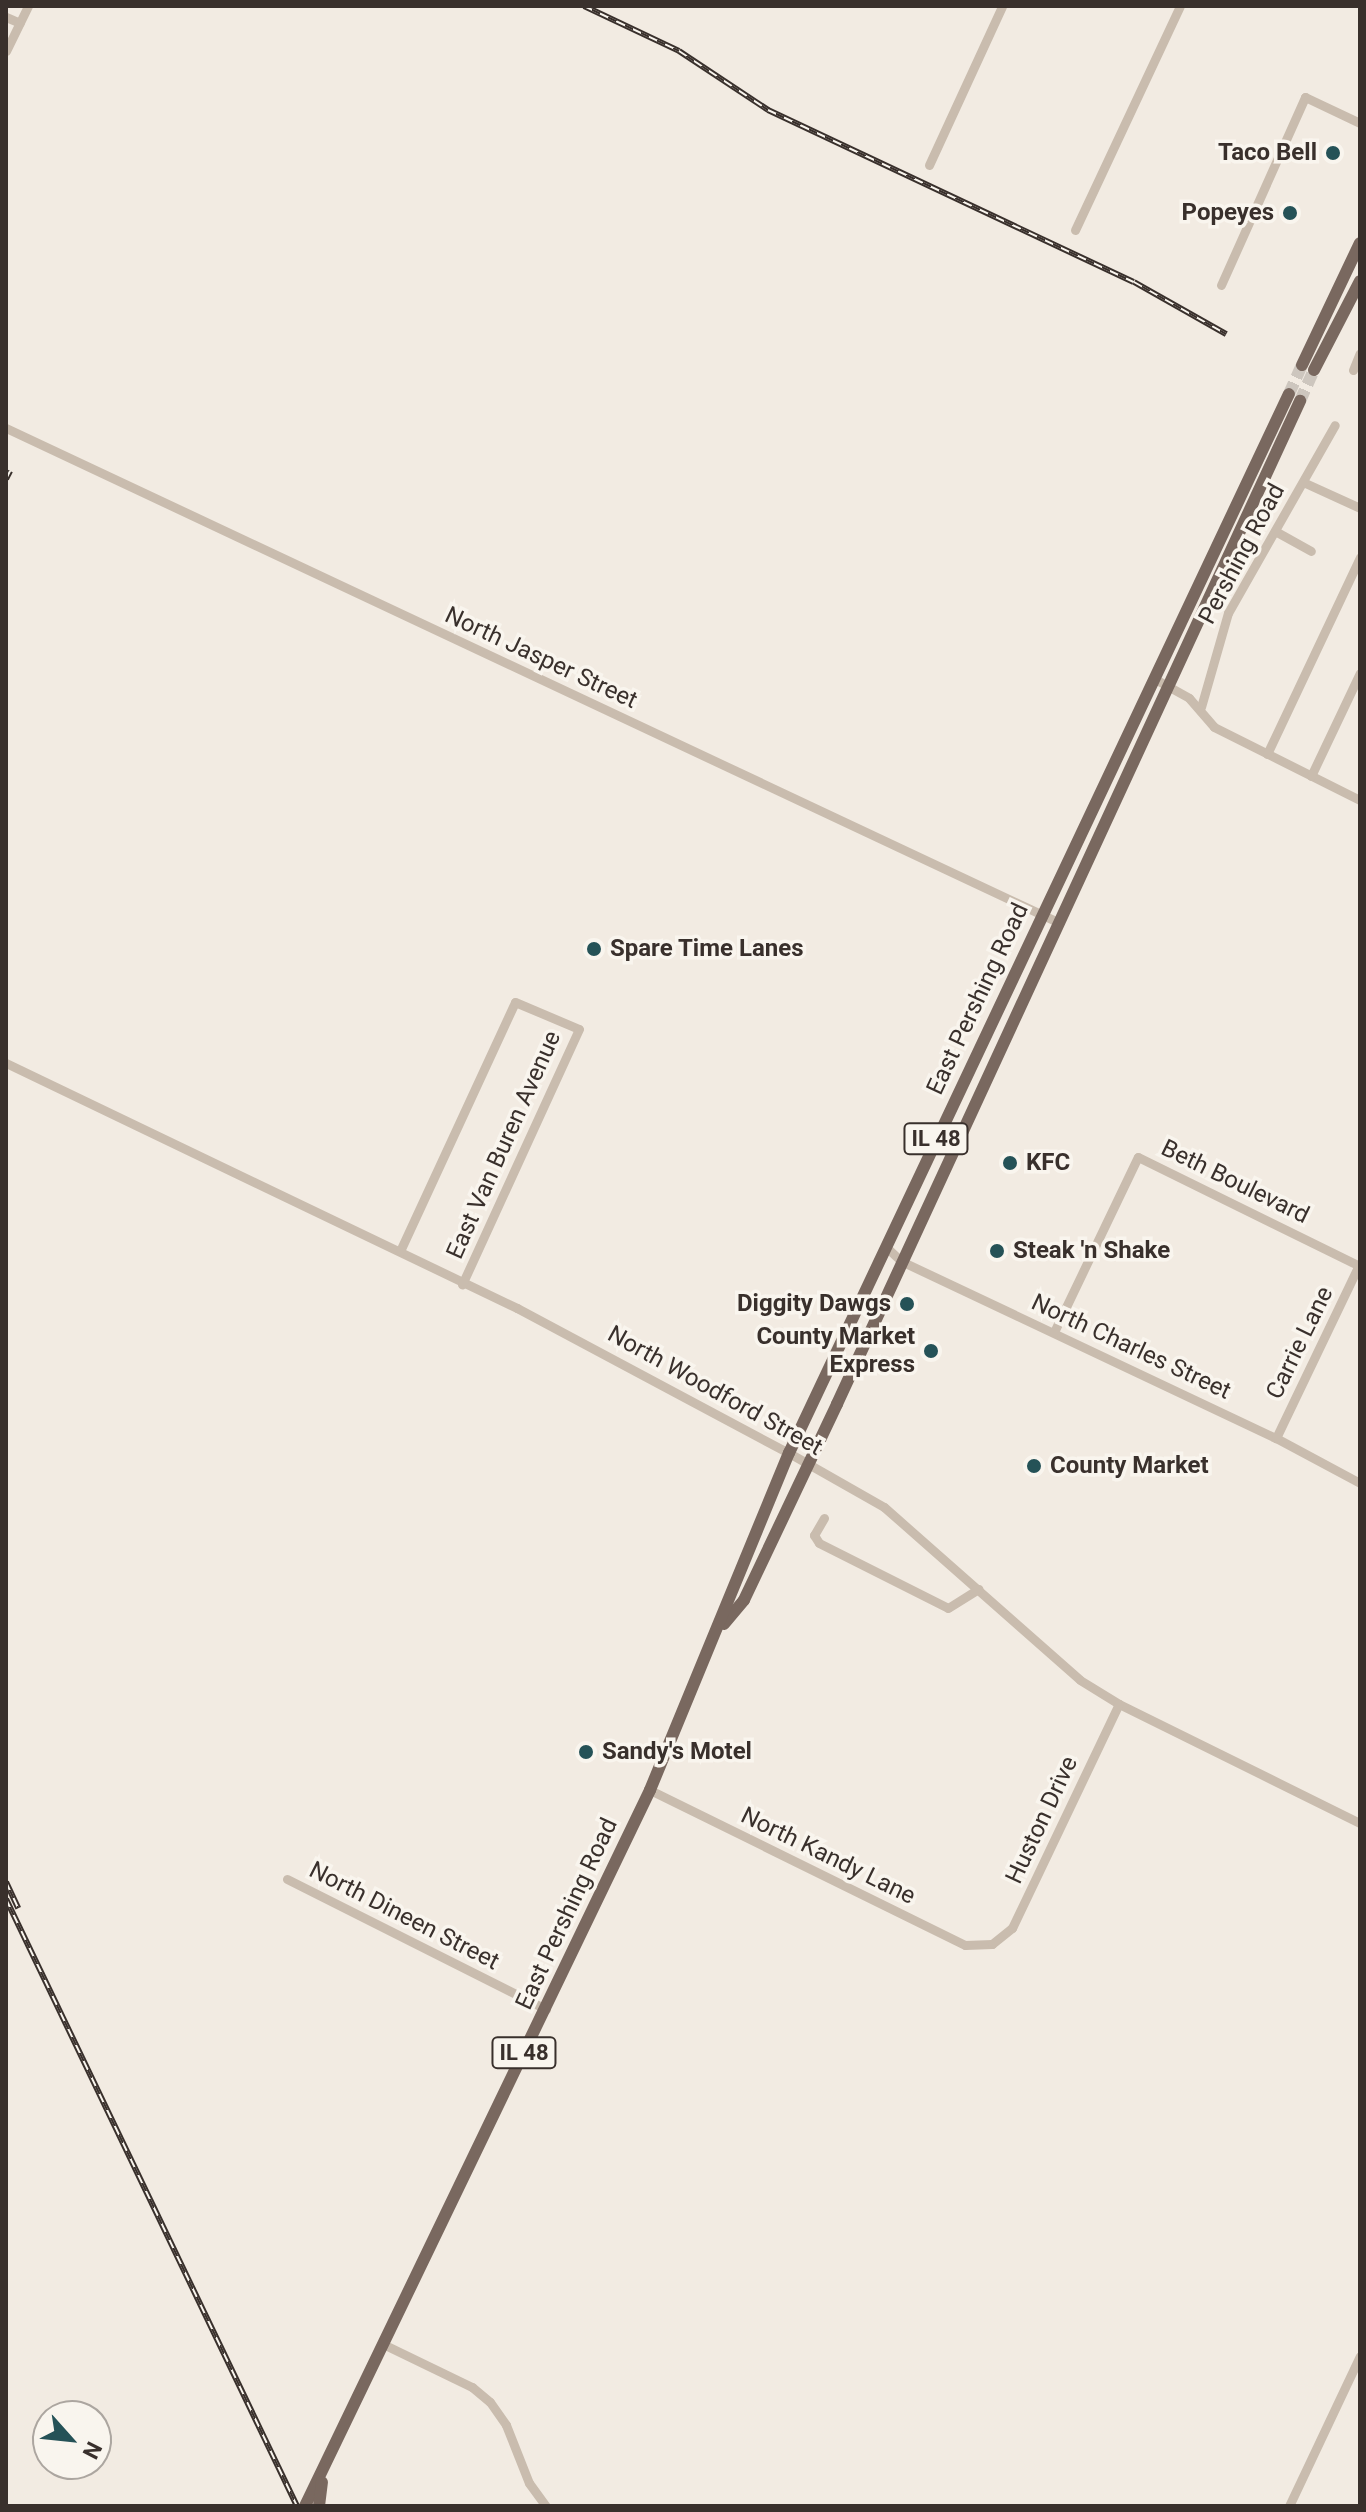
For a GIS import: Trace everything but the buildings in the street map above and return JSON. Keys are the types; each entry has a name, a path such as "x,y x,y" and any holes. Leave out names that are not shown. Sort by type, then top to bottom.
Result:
{"main road":[{"path":"1360,243 1308,368 1360,281"},
{"name":"East Pershing Road","path":"305,2506 323,2475 650,1790 720,1629 735,1575 885,1246 1155,679 1294,398 1170,687 1060,923 744,1600 720,1629"},
{"name":"East Pershing Road","path":"319,2506 323,2475"}],"street":[{"path":"6,51 28,6"},
{"path":"929,165 1002,6"},
{"path":"1075,230 1180,6"},
{"path":"6,17 20,23"},
{"path":"1221,285 1305,97 1360,123"},
{"path":"1353,370 1360,353"},
{"name":"Pershing Road","path":"1201,707 1228,613 1335,425"},
{"name":"North Jasper Street","path":"6,428 1060,923"},
{"path":"1303,482 1360,508"},
{"path":"1275,531 1311,551"},
{"path":"1267,754 1360,557"},
{"path":"1311,776 1360,673"},
{"path":"1155,679 1201,707 1214,727 1360,800"},
{"name":"East Van Buren Avenue","path":"400,1251 515,1002 579,1029 462,1285"},
{"name":"North Woodford Street","path":"6,1063 591,1346 789,1453 884,1507 978,1589 1040,1649 1119,1704 1360,1823"},
{"name":"Beth Boulevard","path":"1054,1332 1138,1157 1360,1266"},
{"name":"North Charles Street","path":"885,1246 901,1261 1276,1438 1360,1483"},
{"name":"Carrie Lane","path":"1276,1438 1360,1266"},
{"path":"824,1518 814,1535 819,1543 948,1608 978,1589"},
{"name":"Huston Drive","path":"992,1944 1012,1928 1119,1704"},
{"name":"North Kandy Lane","path":"650,1790 965,1945 992,1944"},
{"name":"North Dineen Street","path":"287,1879 546,2009"},
{"path":"385,2345 472,2387 490,2402 506,2425 529,2483 546,2506"},
{"path":"1289,2506 1360,2356"}],"tunnel":[{"path":"1289,394 1302,365"},
{"path":"1300,401 1314,370"}],"railway":[{"path":"584,6 679,51 768,110 1134,282 1226,334"},
{"path":"6,479 10,471"},
{"path":"6,1882 18,1908"},
{"path":"6,1899 297,2506"}],"place":[{"name":"Taco Bell","path":"1333,153"},
{"name":"Popeyes","path":"1290,213"},
{"name":"Spare Time Lanes","path":"594,949"},
{"name":"KFC","path":"1010,1163"},
{"name":"Steak 'n Shake","path":"997,1251"},
{"name":"Diggity Dawgs","path":"907,1304"},
{"name":"County Market Express","path":"931,1351"},
{"name":"County Market","path":"1034,1466"},
{"name":"Sandy's Motel","path":"586,1752"}]}
